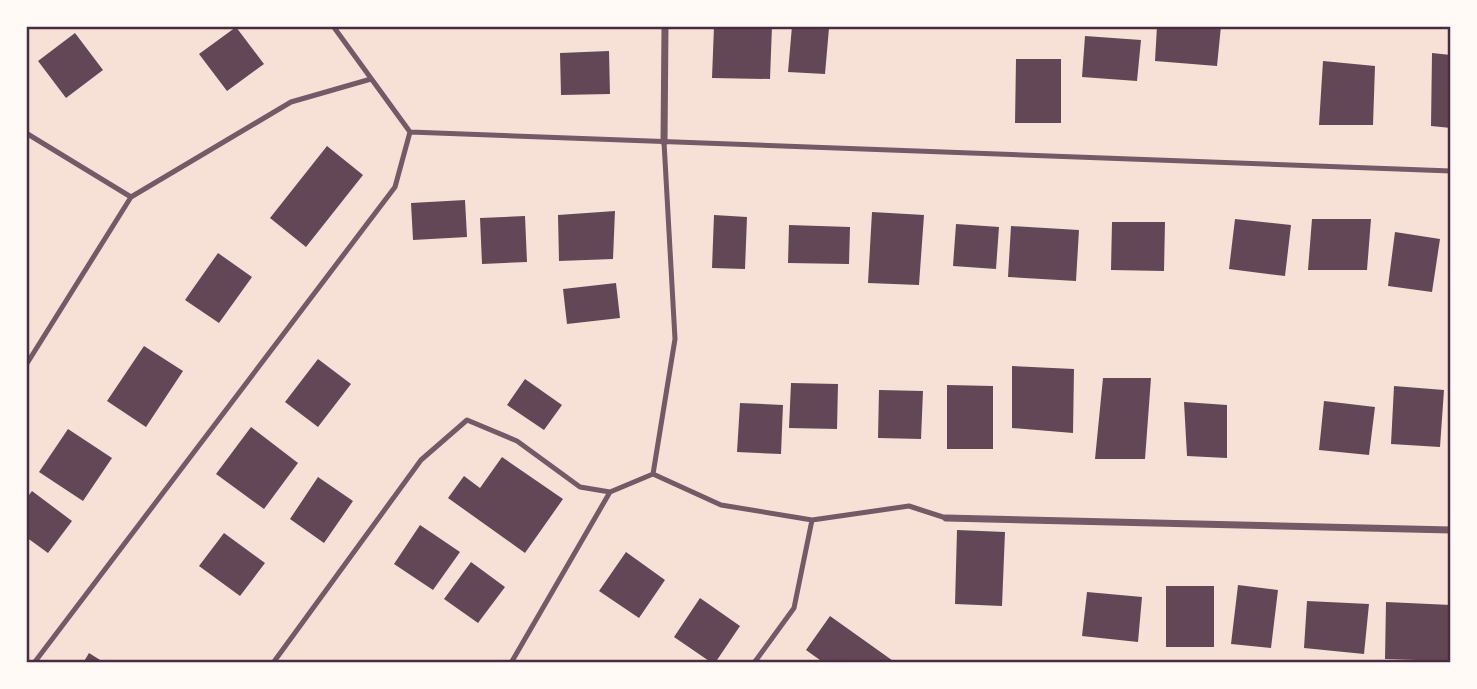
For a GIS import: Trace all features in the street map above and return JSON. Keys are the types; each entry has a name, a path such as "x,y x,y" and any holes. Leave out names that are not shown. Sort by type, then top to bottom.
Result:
{"street":[{"path":"664,142 665,26"},
{"path":"946,518 1451,530"}],"lane":[{"path":"333,26 410,132"},
{"path":"26,365 131,197 291,102 371,79"},
{"path":"410,132 1451,171"},
{"path":"34,663 395,187 410,132"},
{"path":"26,133 131,197"},
{"path":"653,474 675,339 664,142"},
{"path":"273,663 421,460 467,420 517,441 580,487 610,492 653,474 722,505 812,520 909,506 946,518"},
{"path":"511,663 610,492"},
{"path":"754,663 794,608 812,520"}],"building":[{"path":"714,26 772,26 770,79 712,78"},
{"path":"792,26 829,28 825,74 788,72"},
{"path":"1157,26 1221,26 1217,66 1155,61"},
{"path":"236,27 264,64 227,91 199,54"},
{"path":"75,33 103,70 66,98 38,61"},
{"path":"1085,36 1141,40 1137,81 1082,77"},
{"path":"609,51 610,94 561,95 560,53"},
{"path":"1432,53 1451,55 1451,128 1431,126"},
{"path":"1016,59 1061,59 1061,123 1015,123"},
{"path":"1323,61 1375,66 1373,125 1319,125"},
{"path":"327,146 363,175 306,247 270,218"},
{"path":"465,200 467,237 413,240 411,203"},
{"path":"615,211 613,259 559,261 558,215"},
{"path":"872,212 924,215 919,285 868,283"},
{"path":"714,215 747,217 745,269 712,268"},
{"path":"525,216 527,262 482,264 480,218"},
{"path":"1235,219 1291,225 1285,276 1229,269"},
{"path":"1312,219 1371,219 1367,270 1308,270"},
{"path":"1112,222 1165,222 1164,271 1111,270"},
{"path":"956,224 999,227 996,269 953,266"},
{"path":"789,225 850,227 849,264 788,263"},
{"path":"1011,226 1079,230 1076,281 1008,277"},
{"path":"1395,232 1440,239 1432,292 1388,286"},
{"path":"218,253 252,277 219,323 185,300"},
{"path":"616,283 620,318 567,324 563,289"},
{"path":"144,346 183,371 146,427 107,401"},
{"path":"318,359 351,384 318,427 285,402"},
{"path":"1012,366 1074,369 1073,433 1012,428"},
{"path":"1103,378 1151,378 1145,459 1095,459"},
{"path":"525,379 562,405 544,430 507,405"},
{"path":"791,383 838,384 837,429 789,428"},
{"path":"947,385 993,386 993,449 947,449"},
{"path":"1394,386 1444,390 1440,447 1391,444"},
{"path":"879,390 923,391 921,439 878,438"},
{"path":"1324,401 1375,407 1369,455 1319,450"},
{"path":"1184,402 1227,405 1227,458 1187,456"},
{"path":"740,403 783,405 781,454 737,452"},
{"path":"251,427 298,463 264,509 216,474"},
{"path":"68,429 112,458 83,501 39,472"},
{"path":"502,457 563,499 525,553 448,498 464,476 480,488"},
{"path":"318,477 353,501 324,543 290,519"},
{"path":"32,491 72,521 48,553 26,537 26,499"},
{"path":"420,525 460,552 433,590 394,564"},
{"path":"957,530 1005,532 1002,606 955,604"},
{"path":"224,533 265,563 240,596 199,566"},
{"path":"626,552 665,580 639,618 599,591"},
{"path":"471,562 505,587 478,623 444,599"},
{"path":"1238,585 1278,590 1271,648 1231,644"},
{"path":"1166,586 1214,586 1214,647 1166,647"},
{"path":"1087,592 1142,597 1138,642 1082,636"},
{"path":"700,598 740,626 715,663 674,637"},
{"path":"1307,601 1369,604 1364,654 1304,648"},
{"path":"1386,602 1451,605 1449,661 1385,659"},
{"path":"830,616 896,663 824,663 806,650"},
{"path":"89,653 105,663 83,663"}]}
